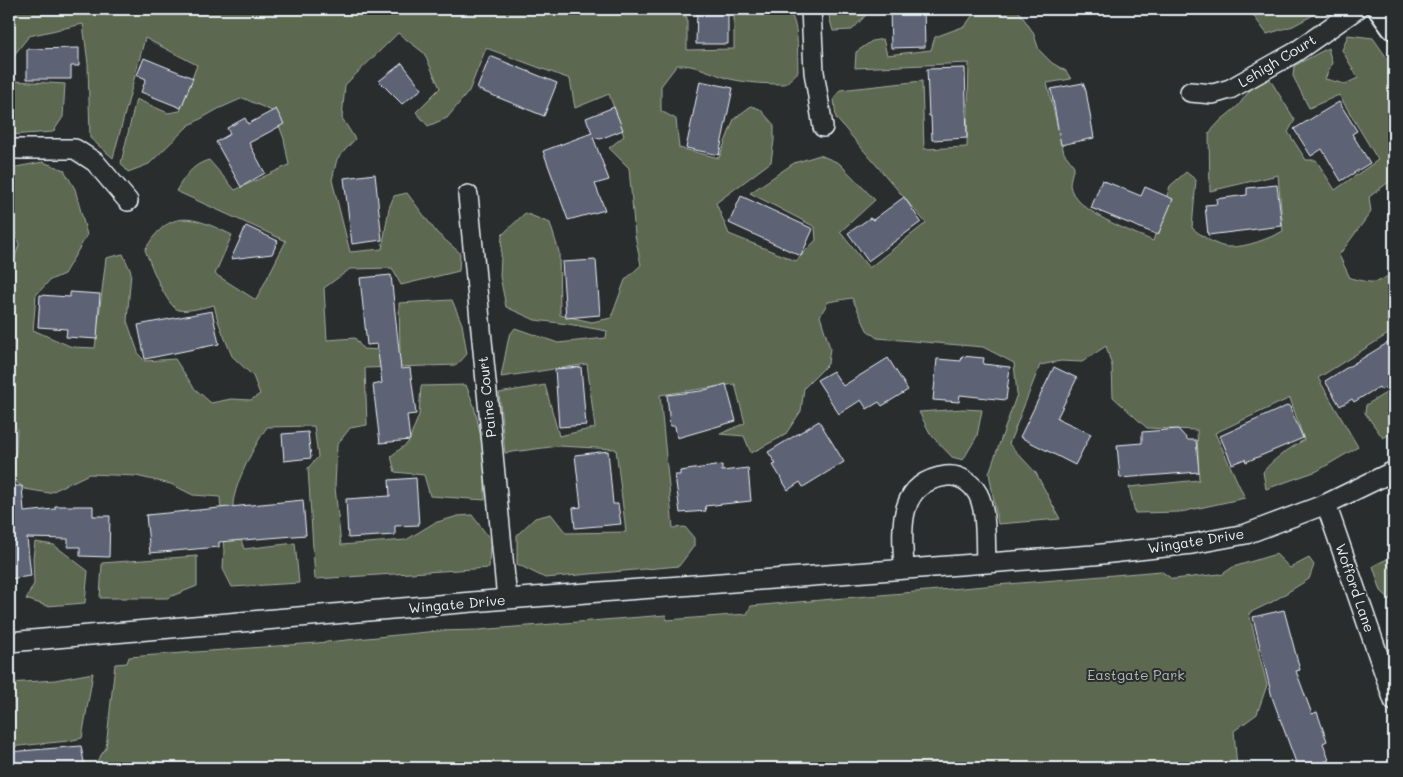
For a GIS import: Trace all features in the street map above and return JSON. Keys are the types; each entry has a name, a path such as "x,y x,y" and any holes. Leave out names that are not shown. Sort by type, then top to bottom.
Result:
{"street":[{"path":"811,9 814,72 823,127"},
{"name":"Lehigh Court","path":"1190,92 1213,94 1230,89 1294,52 1357,9"},
{"path":"1382,9 1394,26"},
{"path":"9,149 75,149 95,162 128,201"},
{"name":"Paine Court","path":"468,194 507,599"},
{"name":"Wingate Drive","path":"9,642 507,599 1092,555 1192,544 1246,534 1326,504 1394,471"},
{"path":"904,568 903,524 908,504 916,488 931,479 949,475 967,481 978,494 983,514 986,563"},
{"name":"Wofford Lane","path":"1326,504 1394,701"}],"green space":[{"path":"9,9 346,9 350,15 367,12 368,9 666,9 687,17 687,50 734,49 734,9 788,9 796,31 798,72 785,84 737,80 697,68 677,65 661,86 661,111 676,119 679,148 719,158 734,119 751,106 760,109 774,125 771,162 716,203 729,234 796,261 816,240 815,227 750,193 794,163 820,155 839,163 875,200 840,232 869,268 926,223 836,118 834,99 840,90 922,81 924,149 967,147 969,63 855,68 856,52 872,41 883,39 887,55 931,50 935,37 965,26 977,9 1017,9 1033,32 1039,50 1052,63 1066,71 1071,79 1047,83 1064,153 1074,166 1070,185 1081,203 1104,219 1153,241 1170,186 1186,172 1196,180 1192,228 1215,243 1230,247 1257,242 1283,231 1278,175 1210,191 1209,133 1238,106 1253,86 1269,78 1295,120 1288,132 1306,160 1316,160 1335,190 1378,160 1339,95 1309,108 1293,76 1294,66 1328,48 1332,63 1325,79 1345,84 1358,78 1342,50 1348,35 1373,38 1394,68 1394,178 1369,197 1371,212 1339,255 1350,278 1374,282 1383,279 1394,271 1394,333 1393,331 1318,378 1358,447 1317,471 1266,489 1263,472 1287,450 1304,440 1290,398 1215,433 1245,498 1181,512 1135,513 1129,487 1199,480 1197,430 1147,428 1113,397 1112,366 1106,346 1082,362 1061,361 1040,365 1009,444 1036,473 1060,519 998,524 989,473 1017,394 1014,363 983,347 877,338 867,330 852,298 828,302 820,316 830,348 828,364 804,388 801,411 785,435 751,453 744,436 720,434 745,423 735,384 660,395 673,528 685,527 694,538 694,546 679,566 545,578 517,564 517,535 535,518 551,514 566,533 626,532 616,449 558,446 505,453 499,393 545,385 559,436 595,428 587,364 501,377 509,336 515,328 558,343 606,338 607,331 535,320 506,307 500,276 502,235 525,213 550,223 559,252 560,315 592,322 611,318 625,280 641,265 635,235 629,168 609,148 624,136 609,94 575,108 570,79 486,48 469,91 447,118 428,126 416,112 440,88 424,53 398,33 345,85 342,118 355,139 337,159 332,180 350,252 382,249 389,208 394,196 407,193 437,233 460,253 459,271 401,285 392,268 350,269 324,288 327,340 355,338 363,349 400,351 399,303 452,300 462,324 467,354 457,365 365,368 367,425 350,428 337,445 335,487 341,545 406,540 434,523 458,516 472,515 490,539 489,568 315,579 308,468 318,457 314,426 267,427 242,474 233,503 234,513 244,549 295,543 299,583 232,587 223,569 224,551 220,497 193,495 171,484 136,476 89,474 49,493 25,489 10,477 10,467 16,451 17,429 9,420 9,266 13,263 19,245 15,232 9,231 9,171 16,167 43,162 64,170 75,189 87,235 64,274 50,280 36,295 33,330 72,347 95,348 106,258 123,254 131,272 127,321 139,355 145,361 175,359 194,388 211,403 231,399 251,400 260,394 253,376 232,356 218,321 214,305 187,310 179,310 174,307 164,293 145,250 154,236 164,227 173,221 184,219 206,224 232,235 215,274 256,300 286,241 176,191 190,172 198,165 209,160 235,190 289,165 284,139 274,112 243,98 218,109 188,126 149,164 128,172 121,163 136,99 168,113 180,111 197,65 145,38 113,158 90,138 88,64 83,24 29,36 14,55 14,81 65,84 63,117 53,132 9,135"},
{"path":"827,9 868,9 866,15 852,30 833,31"},
{"path":"1252,9 1319,9 1317,13 1293,26 1267,34 1253,15"},
{"path":"466,385 474,406 485,455 485,500 430,496 424,475 395,472 391,456 408,443 419,415 421,386"},
{"path":"1394,388 1394,432 1383,438 1365,413 1366,405"},
{"path":"963,409 982,410 977,436 963,460 952,457 931,435 919,412"},
{"path":"35,542 54,545 88,571 85,603 47,606 26,599 34,584 33,558"},
{"name":"Eastgate Park","path":"1276,554 1290,568 1309,558 1314,565 1309,579 1272,602 1249,613 1267,685 1257,714 1234,731 1237,768 92,768 106,748 115,664 127,663 129,657 317,643 437,631 478,630 666,615 667,620 747,614 751,606 1161,571 1172,579 1221,575 1233,567"},
{"path":"197,556 197,586 167,598 100,598 102,563"},
{"path":"1393,556 1394,603 1381,591 1373,566"},
{"path":"93,673 82,738 9,747 9,683 55,680"}],"building":[{"path":"697,9 728,9 728,44 696,44"},
{"path":"890,9 924,9 925,47 891,48"},
{"path":"79,48 79,66 71,66 71,79 27,79 27,49"},
{"path":"490,56 557,83 544,116 477,89"},
{"path":"144,58 193,78 181,108 141,92 146,79 137,75"},
{"path":"402,63 422,89 402,104 379,81"},
{"path":"965,68 967,138 932,140 927,69"},
{"path":"700,81 733,88 719,155 686,148"},
{"path":"1083,83 1094,138 1061,145 1051,89"},
{"path":"1339,102 1357,131 1352,134 1370,163 1341,181 1322,149 1311,156 1294,129"},
{"path":"614,107 623,130 600,139 593,137 609,180 595,184 605,210 568,220 543,151 592,133 586,118"},
{"path":"276,109 284,124 249,143 265,173 241,187 216,142 230,134 227,128 245,118 248,124"},
{"path":"375,174 382,240 352,244 344,178"},
{"path":"1102,180 1141,196 1145,187 1173,199 1158,235 1091,208"},
{"path":"1277,185 1282,226 1208,235 1205,205 1217,204 1216,199 1247,195 1247,188"},
{"path":"741,196 813,229 801,256 729,223"},
{"path":"904,197 921,222 868,261 848,233 870,218 873,220"},
{"path":"246,226 278,241 272,254 231,259"},
{"path":"596,260 600,315 566,318 562,262"},
{"path":"391,275 401,369 410,368 416,414 407,415 410,440 380,443 373,385 382,383 377,344 367,345 360,278"},
{"path":"70,292 100,294 97,339 66,337 67,329 38,327 40,295 70,297"},
{"path":"212,311 219,344 145,359 138,325"},
{"path":"1394,339 1394,382 1381,390 1379,387 1354,402 1352,399 1340,406 1325,381"},
{"path":"962,356 984,358 983,364 1010,367 1006,400 960,395 959,402 933,400 937,359 961,361"},
{"path":"888,358 908,390 882,406 879,402 867,409 861,400 839,414 817,380 833,371 843,386"},
{"path":"581,367 586,425 559,427 555,369"},
{"path":"1054,367 1077,378 1057,418 1091,434 1075,465 1020,437"},
{"path":"726,384 736,421 677,438 675,426 670,426 667,395 701,391"},
{"path":"1289,405 1303,438 1246,462 1245,459 1232,464 1220,436"},
{"path":"819,421 844,462 803,487 800,482 788,490 773,465 776,464 768,452"},
{"path":"1178,429 1188,440 1196,440 1199,472 1120,478 1117,445 1142,443 1142,432"},
{"path":"308,432 311,458 284,461 282,434"},
{"path":"608,451 613,504 618,504 621,524 575,528 573,508 581,507 575,455"},
{"path":"722,465 722,471 748,468 751,501 705,506 706,511 680,513 675,475 680,475 680,471"},
{"path":"416,478 419,525 395,526 395,535 348,538 346,499 390,496 389,480"},
{"path":"9,486 22,486 24,512 55,509 55,506 93,506 93,516 110,516 109,557 80,556 80,547 68,547 68,539 27,538 31,576 9,579"},
{"path":"303,500 306,535 219,542 219,547 150,553 146,515"},
{"path":"1284,610 1300,670 1296,671 1312,714 1317,712 1327,741 1323,743 1329,760 1307,768 1298,768 1272,697 1253,617"},
{"path":"81,746 85,768 9,768 9,752"}]}
